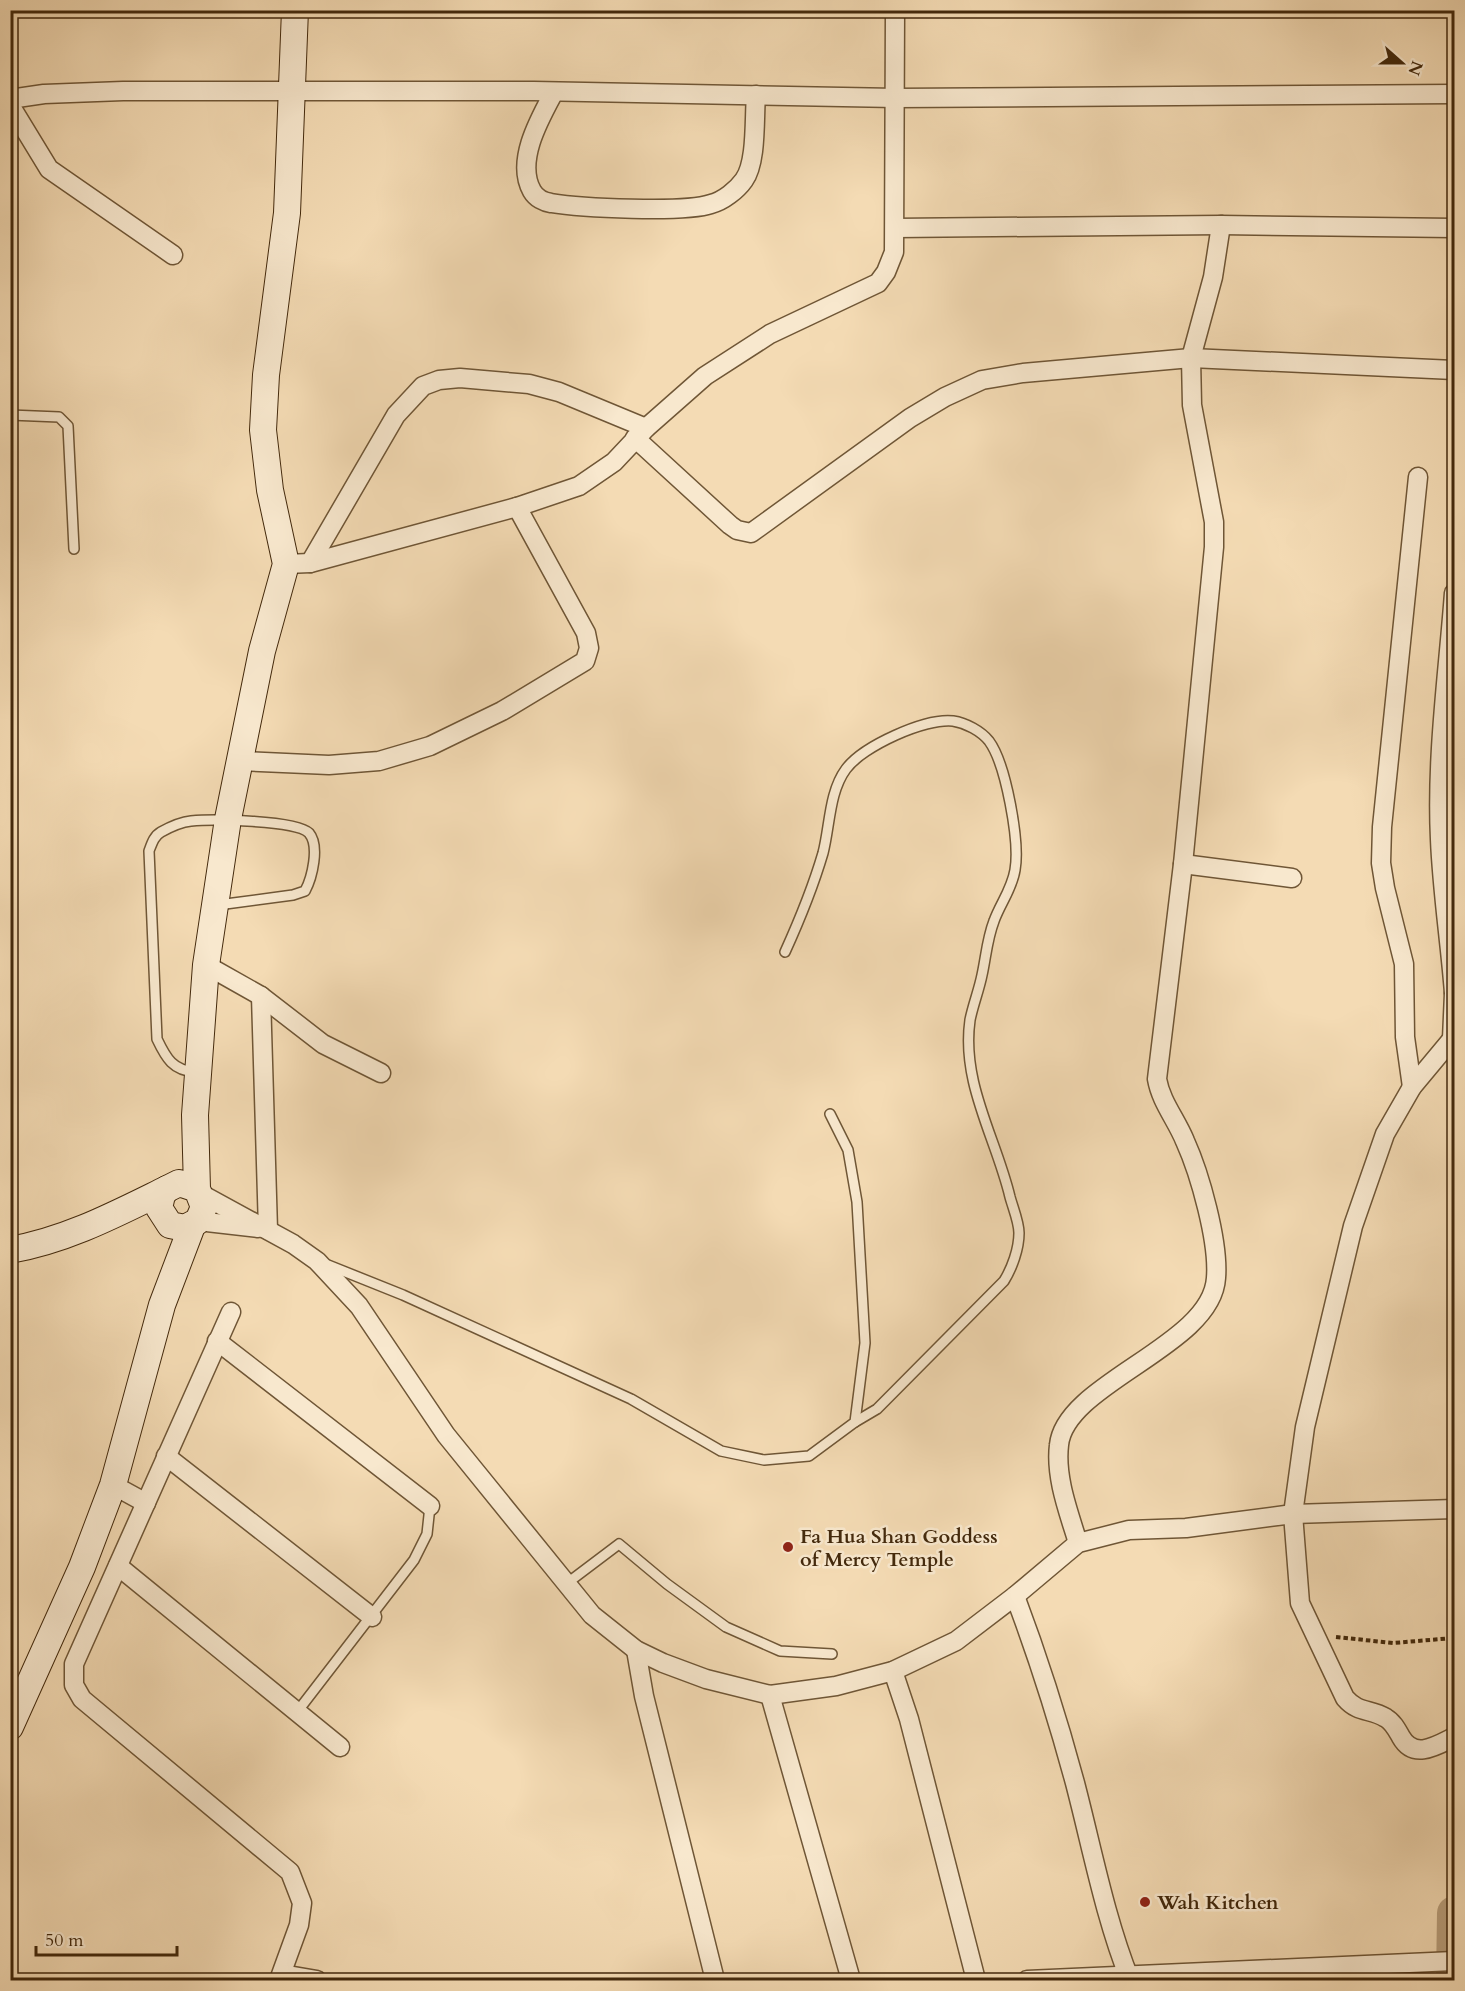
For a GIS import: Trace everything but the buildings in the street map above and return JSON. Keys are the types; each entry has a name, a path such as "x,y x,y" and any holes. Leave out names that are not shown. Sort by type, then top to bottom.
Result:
{"street":[{"path":"295,10 288,213 266,375 263,430 270,490 298,563"},
{"path":"298,563 517,507 579,486 614,462 640,433 705,376 770,334 878,283 886,272 894,252 895,10"},
{"path":"10,99 44,94 123,91 554,92 896,98 1455,94"},
{"path":"554,92 536,127 529,154 531,190 536,197 549,203 626,207 697,207 710,205 731,193 743,181 750,168 756,95"},
{"path":"10,105 49,169 173,255"},
{"path":"895,228 1221,225 1455,228"},
{"path":"1078,1543 1065,1500 1058,1459 1059,1443 1068,1422 1087,1402 1191,1326 1210,1301 1216,1279 1213,1239 1193,1164 1186,1141 1159,1091 1157,1079 1183,864 1214,547 1214,522 1192,405 1191,358 1213,277 1221,225"},
{"path":"10,1727 82,1567 113,1485 162,1305 181,1223 204,1207 199,1192 195,1115 206,965 228,819 262,651 298,563 396,415 423,386 439,380 460,378 529,384 559,392 640,433 730,525 737,530 751,533 910,418 945,397 982,380 1023,373 1191,358 1455,370"},
{"path":"1412,1087 1405,1037 1404,964 1390,916 1381,863 1382,827 1418,477"},
{"path":"240,761 329,765 379,761 420,749 465,730 585,661 590,648 586,633 517,507"},
{"path":"1455,593 1442,740 1440,836 1444,908 1455,993 1453,1040 1412,1087 1385,1134 1353,1226 1305,1426 1293,1514 1300,1603 1335,1681 1353,1707 1387,1718 1403,1740 1415,1749 1429,1749 1455,1737"},
{"path":"1183,864 1292,878"},
{"path":"206,965 261,996 323,1044 381,1073"},
{"path":"261,996 268,1230"},
{"path":"181,1223 159,1208 162,1195 170,1187 195,1115"},
{"path":"10,1250 33,1246 93,1226 170,1187 186,1184 268,1230 317,1261 359,1306 446,1435 592,1615 636,1650 706,1679 770,1695 836,1686 893,1671 956,1641 1015,1596 1078,1543 1129,1530 1186,1527 1293,1514 1455,1509"},
{"path":"93,1226 181,1223 268,1230"},
{"path":"231,1312 74,1664 74,1685 82,1699 290,1872 302,1903 299,1925 280,1977 317,1980"},
{"path":"218,1341 430,1506"},
{"path":"166,1456 372,1617"},
{"path":"113,1485 146,1503"},
{"path":"118,1566 340,1747"},
{"path":"1015,1596 1031,1639 1064,1748 1095,1863 1130,1978"},
{"path":"636,1650 644,1696 715,1980"},
{"path":"893,1671 909,1719 976,1980"},
{"path":"770,1695 851,1980"},
{"path":"1027,1980 1130,1978 1450,1961"}],"lane":[{"path":"10,415 59,417 68,426 74,549"},
{"path":"317,1261 403,1295 631,1399 722,1451 764,1460 809,1455 877,1409 1004,1281 1011,1270 1019,1233 1003,1168 984,1121 968,1057 971,1017 987,942 1014,874 1018,854 1015,826 998,762 991,743 983,735 954,721 935,723 906,731 877,746 859,756 845,770 837,790 811,893 785,952"},
{"path":"198,1072 179,1070 166,1058 157,1039 149,851 154,838 171,827 188,821 228,819 298,826 309,834 314,844 311,881 305,891 293,895 215,906"},
{"path":"830,1114 848,1150 857,1202 865,1343 855,1422"},
{"path":"297,1712 414,1560 427,1534 430,1506"},
{"path":"566,1584 619,1544 667,1584 726,1627 780,1651 832,1654"}],"path":[{"path":"1312,1634 1393,1643 1455,1638"}],"waterway":[{"path":"1453,1980 1454,1913"}],"place":[{"name":"Fa Hua Shan Goddess of Mercy Temple","path":"788,1547"},
{"name":"Wah Kitchen","path":"1145,1902"}]}
